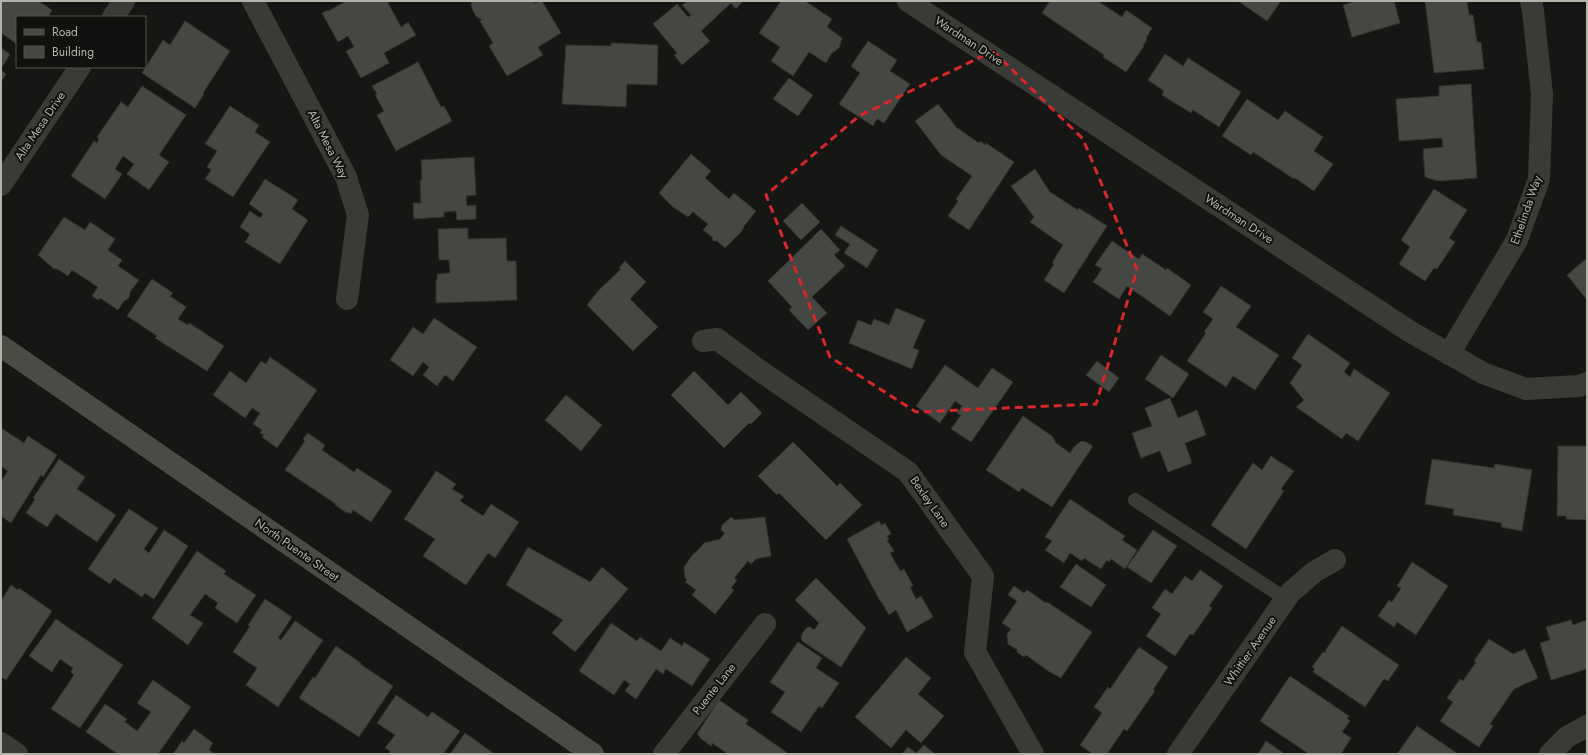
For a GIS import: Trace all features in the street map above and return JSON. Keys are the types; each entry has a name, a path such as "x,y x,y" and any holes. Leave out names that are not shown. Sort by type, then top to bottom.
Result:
{"street":[{"path":"114,16 124,1"},
{"name":"Alta Mesa Way","path":"253,1 346,177 358,215 347,299"},
{"name":"Wardman Drive","path":"908,1 1409,331 1449,354 1483,373 1526,389 1579,386 1587,383"},
{"name":"Ethelinda Way","path":"1449,354 1517,240 1539,179 1542,94 1531,1"},
{"name":"Alta Mesa Drive","path":"1,185 79,68"},
{"name":"Bexley Lane","path":"703,341 717,339 756,368 908,472 983,576 975,652 1033,754"},
{"name":"North Puente Street","path":"1,346 593,754"},
{"name":"Whittier Avenue","path":"1178,754 1290,593 1314,572 1335,560"},
{"name":"Puente Lane","path":"664,754 765,624"},
{"path":"1550,754 1568,737 1587,726"},
{"path":"1,743 17,754"}],"lane":[{"path":"1135,500 1286,599"}],"highlighted area":[{"path":"993,51 1083,139 1137,270 1096,404 916,412 830,357 766,195 859,116"}],"building":[{"path":"1,1 38,1 52,10 49,16 16,16 16,43 1,33"},
{"path":"347,1 387,1 401,27 408,22 416,35 384,53 389,63 361,78 346,51 354,47 348,36 338,42 322,13"},
{"path":"471,1 533,1 534,3 542,1 561,33 538,47 543,55 507,76 489,46 493,43 480,21 482,20 476,16 472,9"},
{"path":"688,1 743,1 736,9 731,3 701,31 710,41 682,65 674,55 677,53 653,24 677,4 688,17 691,15 682,5"},
{"path":"781,1 805,1 832,19 827,27 842,38 839,48 831,54 826,63 809,52 793,76 771,61 780,47 759,33"},
{"path":"1050,1 1098,1 1122,17 1126,10 1152,28 1146,38 1147,39 1144,46 1126,72 1103,57 1104,55 1042,13"},
{"path":"1238,1 1281,1 1267,21"},
{"path":"1356,1 1394,1 1400,23 1352,37 1343,5"},
{"path":"1425,1 1467,1 1469,15 1473,15 1477,42 1481,42 1484,69 1434,73"},
{"path":"185,21 230,51 195,108 142,73 163,40 170,45"},
{"path":"868,41 897,60 890,71 910,84 884,123 877,119 873,126 839,104 860,73 851,66"},
{"path":"611,43 658,45 657,85 627,84 626,107 562,104 566,45 611,46"},
{"path":"1,48 10,54 1,69"},
{"path":"1165,54 1183,66 1188,58 1241,92 1219,127 1193,110 1191,113 1162,95 1164,91 1148,80"},
{"path":"418,62 441,107 444,106 452,121 396,151 377,115 384,111 372,86"},
{"path":"1,70 6,74 1,82"},
{"path":"789,78 813,95 798,116 773,99"},
{"path":"1471,84 1477,178 1438,181 1425,177 1423,149 1443,147 1442,138 1399,141 1396,99 1439,96 1439,86"},
{"path":"142,86 186,115 159,155 169,162 149,190 127,174 134,164 123,156 115,169 122,174 105,199 71,176 94,141 97,143 99,139 97,137 121,102 128,107"},
{"path":"1247,99 1278,120 1285,111 1323,137 1314,151 1333,164 1314,191 1253,152 1251,155 1222,136"},
{"path":"938,104 957,128 979,143 980,141 985,145 986,143 1014,162 969,230 948,216 958,201 956,199 972,176 941,155 915,121"},
{"path":"230,106 259,125 255,132 270,142 233,197 205,179 211,170 207,167 217,151 205,144"},
{"path":"691,154 711,171 705,178 729,199 734,193 756,211 744,226 742,231 725,248 717,241 713,241 712,237 703,230 708,224 693,212 688,217 673,207 659,193"},
{"path":"474,157 476,195 466,196 467,206 476,205 476,219 457,220 456,211 444,212 444,217 414,219 413,203 421,203 421,160"},
{"path":"1035,169 1050,192 1107,226 1064,293 1044,280 1063,245 1030,222 1034,217 1011,186"},
{"path":"265,179 298,200 292,209 308,220 280,264 245,242 250,234 240,227 250,211 260,218 263,214 249,204"},
{"path":"1434,189 1467,210 1449,238 1455,242 1437,269 1434,268 1425,281 1399,264 1410,247 1401,240"},
{"path":"802,203 820,222 801,240 783,221"},
{"path":"64,217 85,230 90,222 115,239 108,250 122,260 118,266 139,280 130,292 129,298 124,301 118,310 100,298 98,300 92,296 98,287 72,270 68,276 53,268 38,255"},
{"path":"841,226 878,250 867,268 844,253 850,244 835,235"},
{"path":"468,228 468,239 506,238 507,261 516,261 517,300 436,303 437,274 450,273 449,260 439,260 438,229"},
{"path":"821,229 840,250 834,255 845,266 812,297 827,313 808,330 789,310 792,307 768,281"},
{"path":"1112,241 1139,259 1142,254 1166,270 1167,268 1191,285 1170,316 1127,286 1119,299 1093,282 1102,269 1095,265"},
{"path":"1587,258 1587,300 1567,275"},
{"path":"625,261 646,282 630,299 658,327 633,351 587,305 598,291 621,269 619,268"},
{"path":"152,279 173,293 170,296 186,307 178,319 188,325 189,323 224,346 207,371 155,338 157,336 127,316"},
{"path":"1221,286 1251,306 1236,327 1279,355 1255,390 1233,376 1226,387 1187,361 1206,333 1204,332 1213,319 1203,312"},
{"path":"896,308 925,320 913,348 919,350 912,369 849,343 858,320 871,325 874,319 889,325"},
{"path":"434,318 477,347 453,381 445,375 437,386 423,375 429,367 423,362 413,376 390,360 413,327 423,334"},
{"path":"1308,334 1350,363 1344,372 1350,377 1354,369 1390,393 1358,441 1346,433 1342,439 1296,407 1304,400 1290,383 1302,365 1292,358"},
{"path":"1161,355 1189,374 1173,398 1145,379"},
{"path":"270,357 317,390 277,448 262,437 264,435 260,433 262,430 253,424 260,413 252,408 245,418 213,395 230,371 246,383 261,361 266,364"},
{"path":"1097,361 1119,378 1109,392 1086,375"},
{"path":"945,365 978,388 992,368 1013,382 971,442 951,429 961,415 957,413 962,406 955,401 940,423 916,406"},
{"path":"694,371 728,405 741,392 762,413 751,424 749,423 724,448 671,395"},
{"path":"566,395 602,425 581,451 545,420"},
{"path":"1170,398 1178,418 1197,410 1206,435 1185,443 1192,463 1168,472 1160,451 1141,458 1132,433 1152,426 1145,408"},
{"path":"1023,416 1052,436 1056,443 1070,453 1081,441 1093,446 1052,507 1022,488 1019,492 986,470"},
{"path":"1,428 24,443 28,436 57,455 43,477 41,475 11,523 1,516 1,481 8,471 1,466"},
{"path":"308,433 325,445 322,450 354,472 357,468 392,491 371,522 353,510 351,514 348,512 347,513 285,470 305,441 303,439"},
{"path":"793,442 837,486 840,483 862,505 826,540 779,493 777,495 758,476"},
{"path":"1558,446 1587,446 1587,520 1566,519 1566,516 1557,516"},
{"path":"1271,456 1294,471 1281,489 1284,491 1246,549 1211,525 1253,463 1262,470"},
{"path":"59,459 85,477 77,489 116,515 97,542 56,514 47,527 26,513 35,499 33,498"},
{"path":"1432,459 1494,468 1495,464 1532,470 1522,531 1501,527 1502,523 1453,515 1454,509 1425,504"},
{"path":"436,471 456,484 452,489 464,496 460,501 483,516 491,504 519,522 495,558 488,553 466,585 423,556 435,539 404,519"},
{"path":"1070,499 1125,536 1122,540 1137,550 1125,569 1111,559 1109,562 1107,560 1101,569 1084,558 1082,561 1070,553 1064,563 1045,550 1052,541 1045,537"},
{"path":"129,509 158,528 144,549 149,553 164,530 188,546 154,599 145,593 142,597 114,578 110,584 88,569"},
{"path":"731,517 735,520 765,517 771,556 756,559 751,564 748,561 734,578 737,580 731,588 734,590 715,614 692,595 696,590 685,582 687,580 685,578 684,567 693,554 704,543 720,539 725,533 721,530 722,525"},
{"path":"879,521 881,525 885,523 891,534 887,536 889,539 887,540 894,551 890,553 900,571 904,569 913,586 910,587 916,599 921,596 933,617 907,632 896,610 889,615 847,539"},
{"path":"1153,530 1177,546 1151,583 1127,567"},
{"path":"528,547 590,582 602,567 628,589 575,652 552,633 563,620 506,585"},
{"path":"197,551 226,571 224,574 256,595 237,623 215,608 218,603 205,594 190,615 203,623 188,645 152,618"},
{"path":"1412,562 1448,586 1416,635 1397,622 1394,627 1378,616 1389,600 1392,602 1401,588 1397,586"},
{"path":"1076,564 1106,585 1091,607 1060,587"},
{"path":"1200,570 1223,586 1209,606 1212,608 1193,635 1190,634 1175,656 1146,636 1161,614 1152,608 1165,589 1172,594 1185,576 1192,581"},
{"path":"816,578 866,628 841,667 802,641 801,636 806,628 810,627 814,630 819,623 795,600"},
{"path":"11,585 18,590 19,588 52,611 6,680 1,677 1,601"},
{"path":"1014,586 1024,593 1027,590 1092,632 1061,678 1048,671 1026,655 1024,657 1017,652 1017,649 1008,644 1007,634 1011,629 1002,623 1017,601 1008,595"},
{"path":"265,599 292,617 278,638 281,640 295,621 323,640 278,707 246,685 257,668 233,652"},
{"path":"56,619 123,665 80,728 51,709 74,675 71,672 73,668 60,659 52,672 29,656"},
{"path":"1571,620 1573,625 1587,620 1587,669 1551,680 1540,643 1550,640 1546,627"},
{"path":"611,623 637,641 640,637 661,651 670,638 682,646 684,642 710,659 692,686 666,669 663,674 656,669 636,699 625,691 630,684 624,680 614,695 579,671"},
{"path":"1342,626 1399,665 1388,681 1384,679 1365,707 1313,672 1315,669 1312,667 1323,652 1326,652 1325,651"},
{"path":"1489,639 1513,654 1525,649 1538,678 1514,689 1490,724 1493,726 1479,747 1440,721 1453,702 1447,698 1460,679 1463,681"},
{"path":"798,642 822,658 816,668 839,683 822,708 819,706 801,732 771,712 785,692 770,682"},
{"path":"336,646 393,686 359,737 299,698 313,677 315,678"},
{"path":"1139,647 1168,667 1153,690 1155,691 1127,731 1124,729 1107,754 1093,754 1080,745 1102,713 1094,707 1108,687 1110,689"},
{"path":"906,657 931,678 918,694 944,716 921,743 906,730 891,748 855,717"},
{"path":"1290,676 1349,716 1347,718 1350,721 1342,732 1351,738 1341,754 1309,754 1260,721"},
{"path":"153,680 191,707 158,754 118,754 86,732 105,704 127,719 125,722 137,731 151,712 137,703"},
{"path":"396,695 428,717 432,712 460,731 443,754 388,754 390,751 385,748 395,735 377,723"},
{"path":"719,700 748,720 746,724 789,754 728,754 712,743 711,746 700,738 697,734"},
{"path":"1417,726 1458,754 1397,754"},
{"path":"194,729 213,743 209,750 215,754 173,754 182,741 184,743"},
{"path":"465,733 493,753 450,754"},
{"path":"1266,741 1285,754 1258,754"},
{"path":"924,745 935,754 902,754 908,747 916,753"}]}
